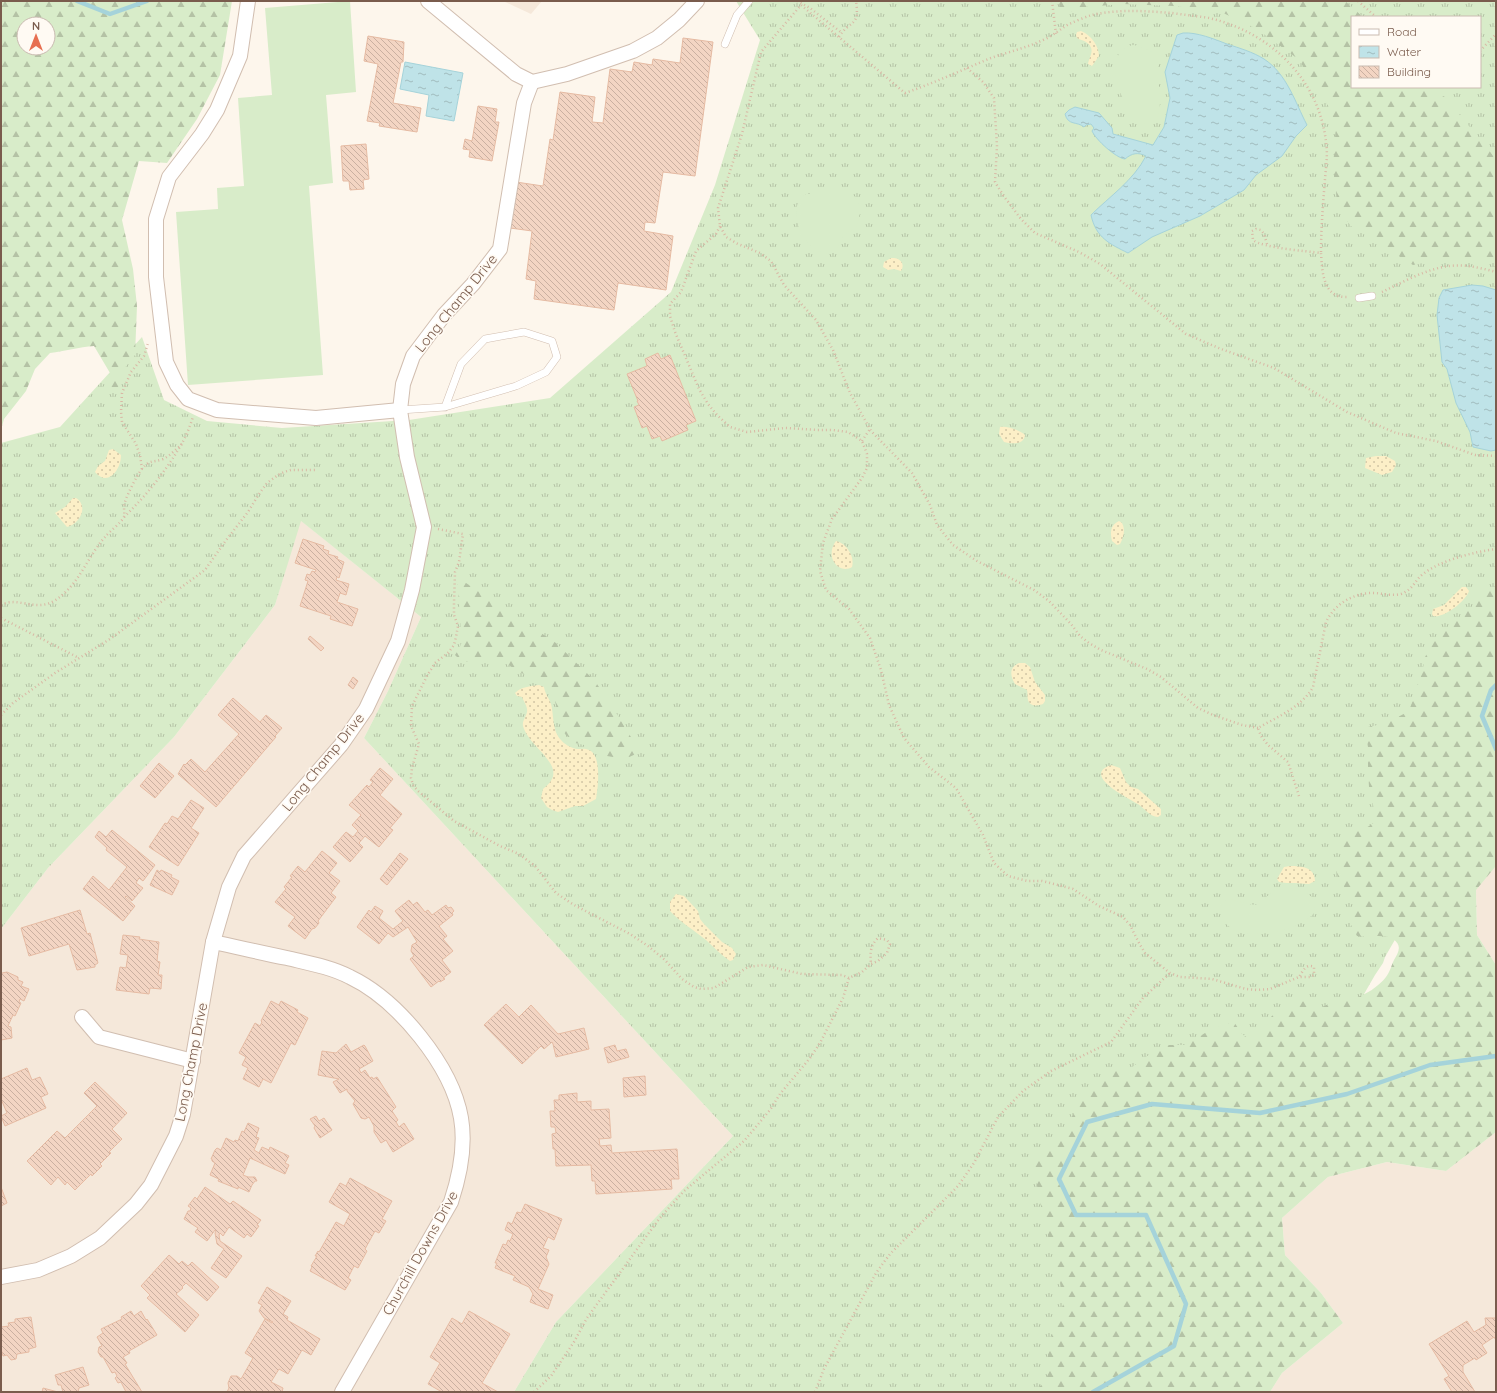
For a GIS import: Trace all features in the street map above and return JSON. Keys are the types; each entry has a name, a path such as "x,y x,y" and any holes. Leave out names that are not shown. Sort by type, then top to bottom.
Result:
{"street":[{"path":"248,1 240,56 217,110 202,134 169,177 156,219 156,277 166,362 177,385 188,399 217,410 316,418 400,410"},
{"path":"428,1 516,74 532,82 567,74 633,51 657,38 679,20 697,1"},
{"name":"Long Champ Drive","path":"1,1277 38,1270 71,1256 100,1238 136,1204 151,1185 176,1136 183,1114 213,942 229,886 244,856 341,745 366,709 398,641 412,590 424,526 407,457 400,410 403,384 413,356 500,249 524,103 532,82"},
{"name":"Churchill Downs Drive","path":"213,942 330,969 350,977 373,990 397,1012 428,1047 445,1074 458,1103 462,1120 461,1164 451,1202 342,1392"},
{"path":"82,1017 99,1037 193,1061"}],"lane":[{"path":"725,44 737,15 749,1"},
{"path":"1358,298 1372,296"},
{"path":"400,410 445,407 516,386 546,372 557,358 552,341 524,332 485,339 461,364 445,407"}],"path":[{"path":"797,1 810,8 842,33"},
{"path":"839,37 856,21 858,12 856,1"},
{"path":"1052,1 1056,34"},
{"path":"1358,1 1375,16"},
{"path":"1358,298 1338,296 1327,286 1323,274 1321,253 1327,143 1316,104 1308,88 1293,66 1272,47 1234,26 1216,20 1158,12 1135,11 1092,16 1069,25 1056,34 1030,46 1012,50 930,85 905,93 801,5 761,52 742,134 718,208 720,226 726,237 738,244 760,253 771,261 784,286 816,320 833,350 850,393 870,429 912,473 930,505 937,525 953,545 977,561 1034,590 1049,601 1071,624 1080,636 1090,643 1102,650 1147,669 1160,677 1198,708 1213,715 1242,725 1258,728 1292,708 1310,693 1314,682 1326,622 1336,607 1359,595 1375,593 1390,595 1400,594 1412,588 1423,574 1438,566 1455,559 1496,549"},
{"path":"1481,51 1496,34"},
{"path":"967,68 983,82 994,98 997,146 995,182 1021,219 1035,233 1079,252 1100,264 1186,334 1221,349 1274,368 1347,412 1396,433 1436,441 1476,454 1496,456"},
{"path":"720,226 716,234 696,250 681,292 670,304 670,316 675,332 699,389 708,404 730,427 747,432 785,428 833,430 848,432 862,441 867,454 867,468 862,478 832,519 823,543 820,571 826,590 848,610 870,638 881,670 889,705 904,738 929,767 956,788 983,835 994,863 1008,876 1027,881 1042,881 1072,889 1099,906 1122,917 1130,925 1145,952 1170,973 1180,977 1212,979 1257,990 1270,989 1299,977 1310,977 1314,975 1314,967 1310,965 1307,966 1299,977"},
{"path":"1267,244 1261,230 1256,229 1252,232 1253,240 1259,243 1321,253"},
{"path":"1372,296 1426,272 1450,266 1472,266 1496,272"},
{"path":"142,470 140,455 136,444 122,422 121,412 122,393 131,372 144,356 148,343"},
{"path":"1,605 6,602 18,602 43,605 54,600 68,589 82,573 94,550 146,494 182,444 199,403"},
{"path":"862,441 870,429"},
{"path":"124,517 125,500 142,470 150,461 162,460 169,456 182,444"},
{"path":"1,715 13,703 54,673 110,639 206,570 227,538 248,512 259,494 278,475 290,470 315,470"},
{"path":"424,526 463,534 456,572 454,615 458,626 454,645 449,652 435,664 426,676 412,706 411,726 419,744 412,768 411,778 413,784 418,790 454,821 500,846 519,854 535,866 556,893 574,905 630,934 648,946 665,960 682,979 694,988 708,990 714,988 748,967 763,965 802,974 842,976 849,978 862,972 887,953 890,944 887,940 878,938 872,944 870,952 871,964"},
{"path":"1,618 80,658"},
{"path":"1258,728 1260,736 1288,762 1299,796"},
{"path":"815,1392 824,1369 876,1273 890,1254 958,1186 974,1163 998,1117 1023,1091 1051,1071 1110,1042 1143,998 1170,973"},
{"path":"534,1392 551,1376 574,1342 587,1318 659,1219 684,1192 744,1141 810,1058 843,998 849,978"}],"shaded area":[{"path":"503,1 542,1 531,14"},
{"path":"300,520 421,617 388,691 364,738 733,1136 556,1322 514,1392 1,1392 1,929 48,868 174,737 275,605"},
{"path":"1496,866 1496,965 1477,935 1476,889"},
{"path":"1496,1132 1496,1392 1270,1392 1282,1373 1343,1323 1321,1293 1285,1255 1282,1218 1328,1177 1387,1162 1446,1171"}],"green space":[{"path":"1,1 232,1 220,75 197,119 167,163 139,161 122,220 133,269 137,306 135,355 123,370 117,392 102,390 110,373 94,346 50,353 35,369 26,391 4,419 1,430"},
{"path":"350,1 356,92 326,95 333,183 309,186 323,375 188,385 176,212 218,209 217,188 244,186 238,98 272,95 265,8"},
{"path":"736,1 1496,1 1496,764 1385,957 1383,963 1135,1392 514,1392 556,1322 733,1136 364,738 388,691 421,617 301,521 275,605 174,737 48,868 1,929 1,443 60,427 142,337 164,400 207,421 282,428 409,420 550,398 671,292 715,185 760,40"},
{"path":"1059,1 1345,1 1362,16 1351,16 1351,88 1425,88 1445,97 1496,159 1496,262 1473,257 1447,258 1413,265 1351,226 1344,217 1337,199 1333,168 1336,124 1323,95 1298,59 1257,29 1219,11 1173,6 1123,4 1085,7 1060,15"},
{"path":"1133,45 1148,50 1155,55 1158,61 1160,110 1157,118 1150,125 1141,122 1132,114 1124,102 1119,88 1116,73 1116,60 1122,50"},
{"path":"838,187 846,188 853,194 859,204 860,213 856,227 843,236 836,251 826,253 817,250 809,243 797,222 796,211 799,201 806,194 824,194"},
{"path":"457,577 556,643 595,681 640,752 625,759 607,756 598,748 575,743 562,731 555,701 550,687 544,679 525,675 507,664 491,658 479,658 463,663 455,655 462,642"},
{"path":"1478,590 1496,590 1496,866 1476,890 1477,935 1496,965 1496,1132 1446,1171 1387,1162 1328,1177 1282,1218 1285,1255 1321,1293 1343,1323 1282,1373 1270,1392 1033,1392 1047,1380 1048,1355 1051,1339 1064,1302 1057,1267 1044,1222 1033,1164 1039,1151 1063,1136 1069,1122 1089,1087 1106,1073 1131,1068 1154,1051 1166,1045 1186,1045 1205,1033 1225,1024 1234,1022 1242,1034 1252,1041 1273,1015 1288,1007 1292,1003 1305,1001 1314,1007 1322,1007 1338,1000 1353,998 1367,993 1380,984 1386,977 1399,950 1398,944 1393,939 1385,936 1357,936 1350,923 1356,912 1355,902 1340,881 1335,869 1340,860 1343,839 1349,833 1363,830 1375,822 1374,809 1369,787 1368,747 1365,729 1387,723 1409,711 1423,670 1424,659 1432,644 1472,607 1475,603"},
{"path":"1275,890 1299,891 1310,895 1315,904 1314,913 1308,919 1291,927 1259,934 1238,932 1223,921 1221,909 1222,903 1226,900 1253,905 1259,904"}],"sand":[{"path":"1081,31 1091,38 1098,48 1099,56 1092,66 1088,64 1092,52 1091,47 1086,42 1077,38 1076,35 1077,32"},
{"path":"891,258 897,258 901,261 903,265 901,271 894,269 888,270 883,267 884,262"},
{"path":"1000,427 1017,430 1025,435 1024,438 1022,441 1017,443 1004,442 999,434"},
{"path":"113,449 121,455 119,467 112,475 104,478 95,472 98,466 105,461 109,450"},
{"path":"1386,456 1395,461 1396,465 1392,472 1382,475 1365,468 1366,458"},
{"path":"73,498 80,501 82,510 79,519 67,527 55,513 65,507"},
{"path":"1119,521 1122,523 1124,531 1120,544 1117,545 1112,541 1111,532 1112,527"},
{"path":"836,541 843,544 851,554 853,563 852,567 842,569 835,563 832,558 832,553"},
{"path":"1462,587 1466,587 1469,591 1464,600 1448,612 1442,615 1433,616 1433,609 1444,605"},
{"path":"1019,663 1025,663 1030,667 1035,682 1045,695 1045,701 1043,704 1030,704 1027,690 1015,684 1011,672 1013,667"},
{"path":"539,685 544,687 551,704 555,728 558,736 570,747 589,750 596,758 598,787 596,799 583,806 575,806 558,812 547,807 541,798 543,789 551,781 553,773 551,765 527,734 523,726 527,708 522,697 517,696 515,693 529,686"},
{"path":"1111,765 1120,768 1126,782 1131,787 1138,789 1161,809 1161,815 1158,817 1152,816 1138,804 1117,792 1104,780 1101,774 1103,769"},
{"path":"1290,866 1307,868 1313,873 1315,881 1309,884 1279,882 1277,879 1284,867"},
{"path":"676,894 684,896 698,911 700,919 704,924 722,942 732,948 736,954 733,960 730,961 727,959 670,911 670,902"}],"water":[{"path":"1183,33 1211,38 1251,52 1264,59 1279,72 1285,80 1307,125 1296,136 1282,156 1256,175 1244,190 1200,216 1152,237 1128,253 1110,243 1100,235 1093,223 1091,215 1128,181 1141,165 1146,156 1135,154 1130,155 1125,159 1121,158 1107,148 1094,135 1092,131 1094,128 1091,124 1084,127 1070,122 1066,118 1065,114 1075,107 1099,113 1112,128 1113,134 1153,145 1164,127 1170,98 1165,72 1177,35"},
{"path":"405,62 463,73 454,121 426,116 429,95 400,89"},
{"path":"1472,285 1483,286 1496,290 1496,450 1491,451 1473,447 1470,432 1456,403 1447,369 1442,362 1437,315 1439,298 1443,290"}],"building":[{"path":"368,36 404,42 403,62 401,62 393,103 421,108 417,132 379,126 380,123 367,121 378,64 364,61"},
{"path":"683,38 713,42 695,176 663,172 655,223 645,222 644,231 673,236 666,290 618,283 614,310 534,299 536,281 526,279 532,231 510,228 516,182 543,186 550,139 553,140 560,92 595,97 592,122 603,123 610,69 632,72 634,62 652,65 653,59 680,63"},
{"path":"478,106 497,109 495,122 499,122 492,161 469,157 470,150 463,149 465,139 472,141"},
{"path":"366,144 369,179 363,180 364,189 350,190 349,181 343,181 341,146"},
{"path":"658,353 661,359 670,355 696,421 686,425 688,430 662,441 660,436 652,439 647,426 642,428 634,407 639,405 638,401 627,374 647,366 645,359"},
{"path":"303,539 324,546 323,549 329,551 328,554 338,557 337,559 344,562 339,578 337,577 336,580 349,584 346,595 340,593 337,602 358,609 352,626 330,619 331,616 300,606 308,581 305,580 307,574 310,575 312,571 315,572 316,570 295,563"},
{"path":"310,636 324,648 321,651 308,639"},
{"path":"353,677 358,681 353,689 348,685"},
{"path":"233,698 260,722 266,715 282,728 216,807 178,774 184,764 185,765 191,759 205,772 239,734 218,715"},
{"path":"159,763 174,776 155,798 140,786"},
{"path":"380,768 393,779 380,795 402,814 390,828 393,830 379,847 365,836 359,843 363,847 350,862 333,847 346,832 353,837 358,831 352,825 361,815 349,805 367,785 369,787 373,782 370,780"},
{"path":"191,800 204,808 191,828 199,833 178,866 149,847 165,823 167,824 172,816 178,819"},
{"path":"112,830 155,865 143,881 139,878 136,883 143,888 132,901 126,896 125,897 135,906 123,921 83,889 93,876 109,890 127,867 106,850 107,848 95,837 99,831 106,837"},
{"path":"322,851 337,863 329,873 340,881 331,893 336,897 318,921 319,923 312,929 305,939 288,926 295,917 275,902 286,889 284,887 298,866 305,872"},
{"path":"400,853 408,859 387,885 380,879"},
{"path":"157,870 160,872 161,870 172,875 171,877 179,881 172,895 150,885"},
{"path":"409,900 413,905 417,902 425,912 428,910 432,915 446,905 448,908 451,907 454,911 452,913 453,915 439,926 447,936 443,939 453,951 442,960 451,972 443,978 445,979 440,982 439,981 431,987 410,959 414,956 411,951 412,945 417,942 408,927 393,937 388,933 379,944 357,927 369,910 371,912 375,906 383,911 379,918 393,929 403,921 395,911"},
{"path":"80,910 87,934 90,933 98,963 95,967 77,970 69,944 29,956 21,928"},
{"path":"123,935 140,937 139,939 159,942 157,961 160,962 158,975 162,975 161,989 150,988 149,994 116,990 120,967 126,968 128,955 120,954"},
{"path":"7,972 18,977 18,980 23,982 21,986 29,989 24,1001 20,999 19,1002 21,1003 8,1026 11,1027 12,1038 1,1040 1,976 2,973"},
{"path":"271,1001 279,1005 281,1001 298,1010 297,1012 308,1018 295,1045 291,1043 271,1083 263,1079 259,1087 243,1079 248,1068 242,1065 246,1057 239,1053 255,1023 260,1026"},
{"path":"506,1004 519,1017 531,1005 558,1034 584,1028 589,1049 556,1057 552,1042 544,1049 541,1046 522,1064 484,1025"},
{"path":"346,1044 351,1052 364,1045 365,1046 373,1061 359,1069 361,1073 365,1070 370,1078 372,1077 373,1079 377,1077 396,1107 392,1111 398,1120 396,1122 399,1127 404,1123 414,1139 393,1152 386,1140 381,1143 374,1132 374,1126 369,1117 365,1119 361,1118 353,1104 355,1101 347,1089 340,1093 333,1082 339,1079 318,1075 322,1051 336,1053"},
{"path":"615,1045 617,1051 626,1049 629,1057 608,1063 604,1048"},
{"path":"27,1068 32,1080 40,1077 48,1094 41,1097 46,1108 5,1126 1,1116 7,1113 1,1099 1,1079"},
{"path":"645,1076 646,1095 624,1097 623,1078"},
{"path":"95,1082 127,1113 112,1129 122,1139 100,1164 102,1166 92,1176 91,1174 75,1190 67,1182 65,1185 58,1177 51,1185 27,1161 57,1131 65,1138 97,1106 84,1093"},
{"path":"577,1093 577,1102 591,1101 591,1110 609,1109 611,1138 599,1139 600,1146 611,1145 612,1153 677,1149 679,1179 671,1179 672,1189 596,1194 595,1181 592,1181 591,1165 556,1166 552,1134 556,1133 555,1127 551,1127 550,1111 555,1111 554,1100 559,1100 559,1095"},
{"path":"316,1116 319,1121 324,1118 332,1130 320,1138 310,1119"},
{"path":"248,1123 259,1128 256,1137 259,1138 254,1150 259,1153 262,1147 269,1150 270,1147 289,1156 285,1163 289,1165 285,1174 250,1158 243,1175 255,1177 257,1181 255,1181 252,1185 249,1192 218,1181 219,1179 210,1175 215,1163 211,1159 215,1150 217,1148 221,1150 226,1138 234,1142 235,1140 238,1141 242,1131 244,1132"},
{"path":"350,1178 392,1201 382,1219 386,1221 379,1233 375,1231 365,1249 367,1251 358,1268 354,1266 348,1278 351,1280 345,1290 310,1271 311,1266 317,1256 315,1256 318,1251 319,1252 336,1222 344,1226 350,1214 329,1202 340,1183 346,1186"},
{"path":"1,1187 7,1203 1,1206"},
{"path":"205,1187 230,1204 233,1201 261,1220 257,1225 259,1226 251,1237 247,1234 244,1238 229,1227 223,1236 220,1233 220,1241 242,1256 226,1278 211,1268 224,1249 217,1244 216,1231 215,1230 207,1241 195,1232 198,1228 184,1219 191,1208 188,1206 195,1197 197,1199"},
{"path":"525,1204 562,1219 554,1240 548,1237 543,1248 549,1250 546,1257 549,1264 538,1289 553,1295 548,1309 530,1302 533,1294 529,1287 513,1280 515,1276 495,1268 497,1263 495,1263 503,1244 506,1245 508,1240 510,1241 513,1234 505,1230 508,1222 512,1224 517,1212 521,1213"},
{"path":"169,1255 179,1264 182,1261 188,1266 192,1262 219,1287 207,1301 186,1283 176,1294 199,1315 185,1332 147,1298 150,1295 141,1286"},
{"path":"267,1287 291,1301 283,1314 288,1317 287,1320 320,1339 311,1355 302,1350 288,1374 279,1369 271,1382 283,1388 282,1392 227,1392 229,1388 228,1383 231,1376 237,1376 241,1379 253,1358 245,1353 265,1319 272,1323 273,1322 264,1318 259,1311 262,1305 258,1303"},
{"path":"131,1311 134,1316 141,1311 157,1335 129,1351 130,1353 123,1357 127,1363 125,1364 142,1392 126,1392 121,1382 118,1383 115,1378 117,1376 115,1372 112,1373 103,1357 101,1357 98,1352 99,1347 102,1346 97,1337 103,1333 101,1329 122,1319 121,1317"},
{"path":"469,1311 510,1334 482,1383 498,1392 442,1392 428,1384 440,1363 430,1357 452,1318 462,1324"},
{"path":"31,1317 36,1347 29,1349 29,1352 17,1354 16,1359 11,1360 7,1355 3,1356 1,1349 1,1327 9,1326 8,1323 15,1322 15,1319"},
{"path":"1485,1318 1496,1318 1496,1340 1494,1337 1482,1345 1487,1353 1476,1360 1475,1358 1463,1365 1463,1372 1475,1392 1452,1392 1444,1379 1449,1376 1429,1344 1467,1321 1474,1332 1486,1325"},
{"path":"83,1367 89,1385 79,1388 78,1392 63,1392 61,1385 58,1385 55,1375"},
{"path":"43,1388 58,1392 42,1392"}],"waterway":[{"path":"77,1 110,14 147,1"},
{"path":"1496,685 1491,690 1482,716 1496,749"},
{"path":"1093,1392 1174,1346 1186,1304 1146,1215 1076,1215 1059,1179 1087,1122 1152,1104 1260,1113 1347,1094 1430,1065 1496,1056"}]}
